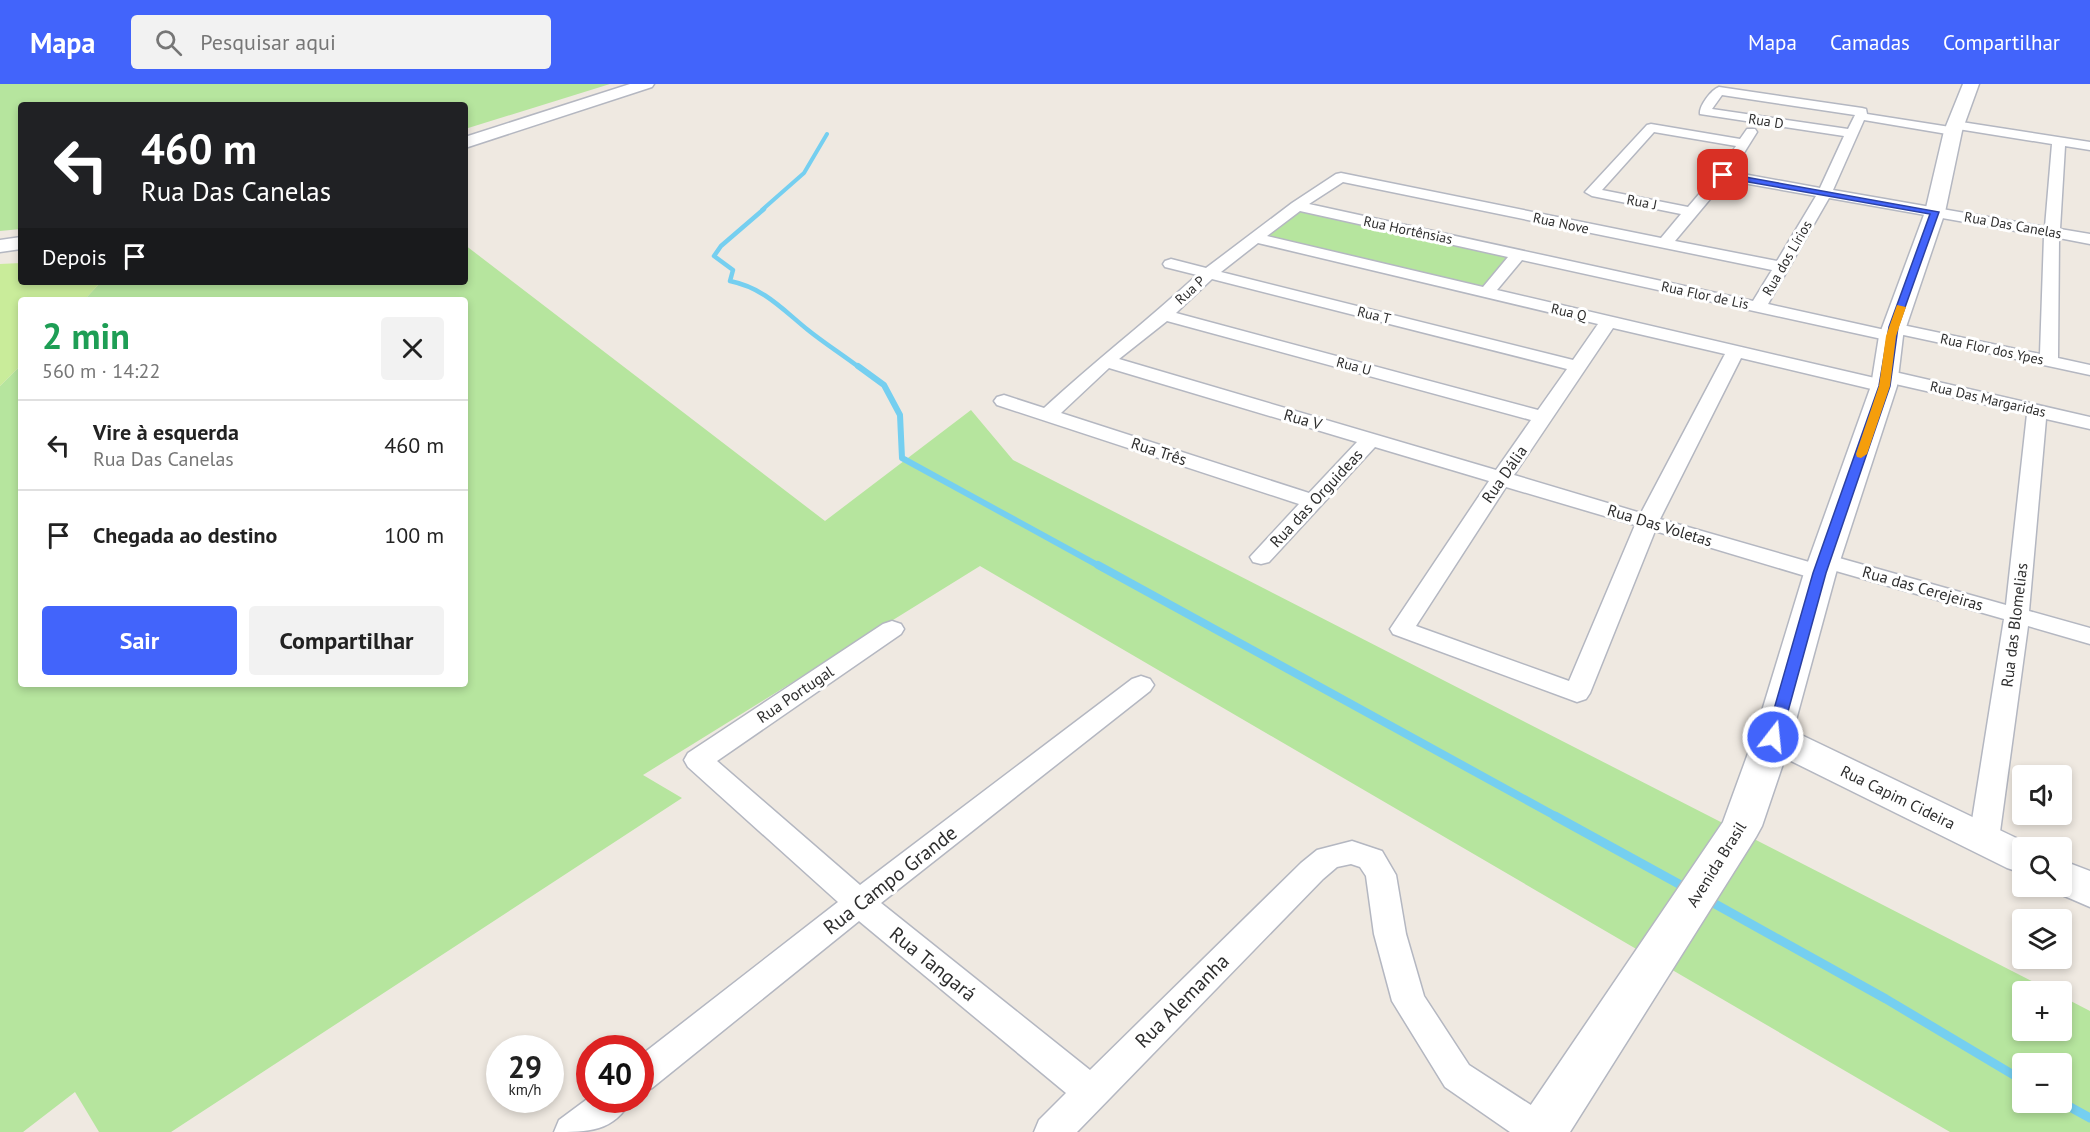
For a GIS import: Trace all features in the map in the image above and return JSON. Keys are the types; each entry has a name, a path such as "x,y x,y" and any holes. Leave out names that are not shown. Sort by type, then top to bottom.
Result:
{"street":[{"path":"468,137 627,84"},
{"path":"468,142 646,84"},
{"name":"Avenida Brasil","path":"1542,1132 1742,826 1773,737 1823,567 1885,381 1892,332 1935,212 1954,128 1971,84"},
{"name":"Rua D","path":"1853,134 1704,111 1719,90 1861,114"},
{"path":"1861,114 2090,146"},
{"name":"Rua dos Lírios","path":"1758,307 1825,193 1861,114"},
{"path":"1664,244 1723,175 1759,120"},
{"name":"Rua J","path":"1691,212 1592,192 1651,128 1744,143"},
{"path":"2049,361 2052,232 2059,141"},
{"name":"Rua Das Canelas","path":"1723,175 2090,239"},
{"name":"Rua P","path":"1048,415 1106,361 1164,315 1209,273 1297,206 1341,177"},
{"name":"Rua Nove","path":"1341,177 1781,267"},
{"name":"Rua Hortênsias","path":"1297,206 1519,254"},
{"path":"1458,241 1490,208"},
{"path":"0,238 18,235"},
{"name":"Rua Q","path":"1254,238 1735,351 1885,381"},
{"path":"0,246 18,243"},
{"path":"1486,293 1519,254"},
{"name":"Rua Flor de Lis","path":"1519,254 1758,307 1892,332"},
{"name":"Rua T","path":"1171,264 1577,366"},
{"name":"Rua U","path":"1164,315 1544,418"},
{"name":"Rua Dália","path":"1609,321 1544,418 1500,477 1402,629 1577,693 1648,521"},
{"name":"Rua Flor dos Ypes","path":"1892,332 2090,370"},
{"path":"1648,521 1735,351"},
{"name":"Rua V","path":"1106,361 1500,477"},
{"name":"Rua Das Margaridas","path":"1885,381 2090,423"},
{"name":"Rua Três","path":"1004,401 1314,502"},
{"name":"Rua das Blomelias","path":"1984,839 2017,615 2037,411"},
{"name":"Rua das Orguideas","path":"1261,557 1371,439"},
{"name":"Rua Das Voletas","path":"1500,477 1648,521 1823,567"},
{"name":"Rua das Cerejeiras","path":"1823,567 2017,615 2090,636"},
{"name":"Rua Portugal","path":"698,760 892,629"},
{"name":"Rua Campo Grande","path":"654,1066 1140,685"},
{"name":"Rua Capim Cideira","path":"1773,737 2012,852"},
{"name":"Rua Tangará","path":"698,760 859,903 1091,1092"},
{"name":"Rua Alemanha","path":"1052,1132 1312,871 1328,858 1352,852 1371,859 1381,875 1390,934 1409,1001 1457,1076 1542,1132"},
{"path":"2072,881 2090,890"},
{"path":"572,1132 596,1113"}],"green space":[{"path":"0,84 610,84 468,128 468,102 18,102 18,229 0,231"},
{"path":"1297,209 1514,256 1483,290 1258,237"},
{"path":"468,247 825,521 971,410 1013,460 2031,981 2012,981 2012,1041 2072,1041 2072,1002 2090,1011 2090,1132 1950,1132 980,566 643,775 682,798 171,1132 99,1132 75,1092 23,1132 0,1132 0,386 18,368 18,687 468,687 468,297 87,297 98,285 468,285"},
{"path":"18,263 18,285 98,285 87,297 18,297 18,368 0,386 0,264"}],"waterway":[{"path":"762,210 804,173 827,134"},
{"path":"764,209 721,246 714,256 733,270 730,281 763,294 860,368"},
{"path":"858,366 884,385 900,415 902,458 1101,567"},
{"path":"1098,565 1557,817"},
{"path":"1555,816 1688,889"},
{"path":"1708,900 1886,999 2012,1074"},
{"path":"2072,1108 2090,1118"}],"slow traffic":[{"path":"1861,454 1884,386 1891,336 1901,307"}],"route":[{"path":"1723,175 1935,212 1893,327 1884,386 1820,573 1773,737"}]}
